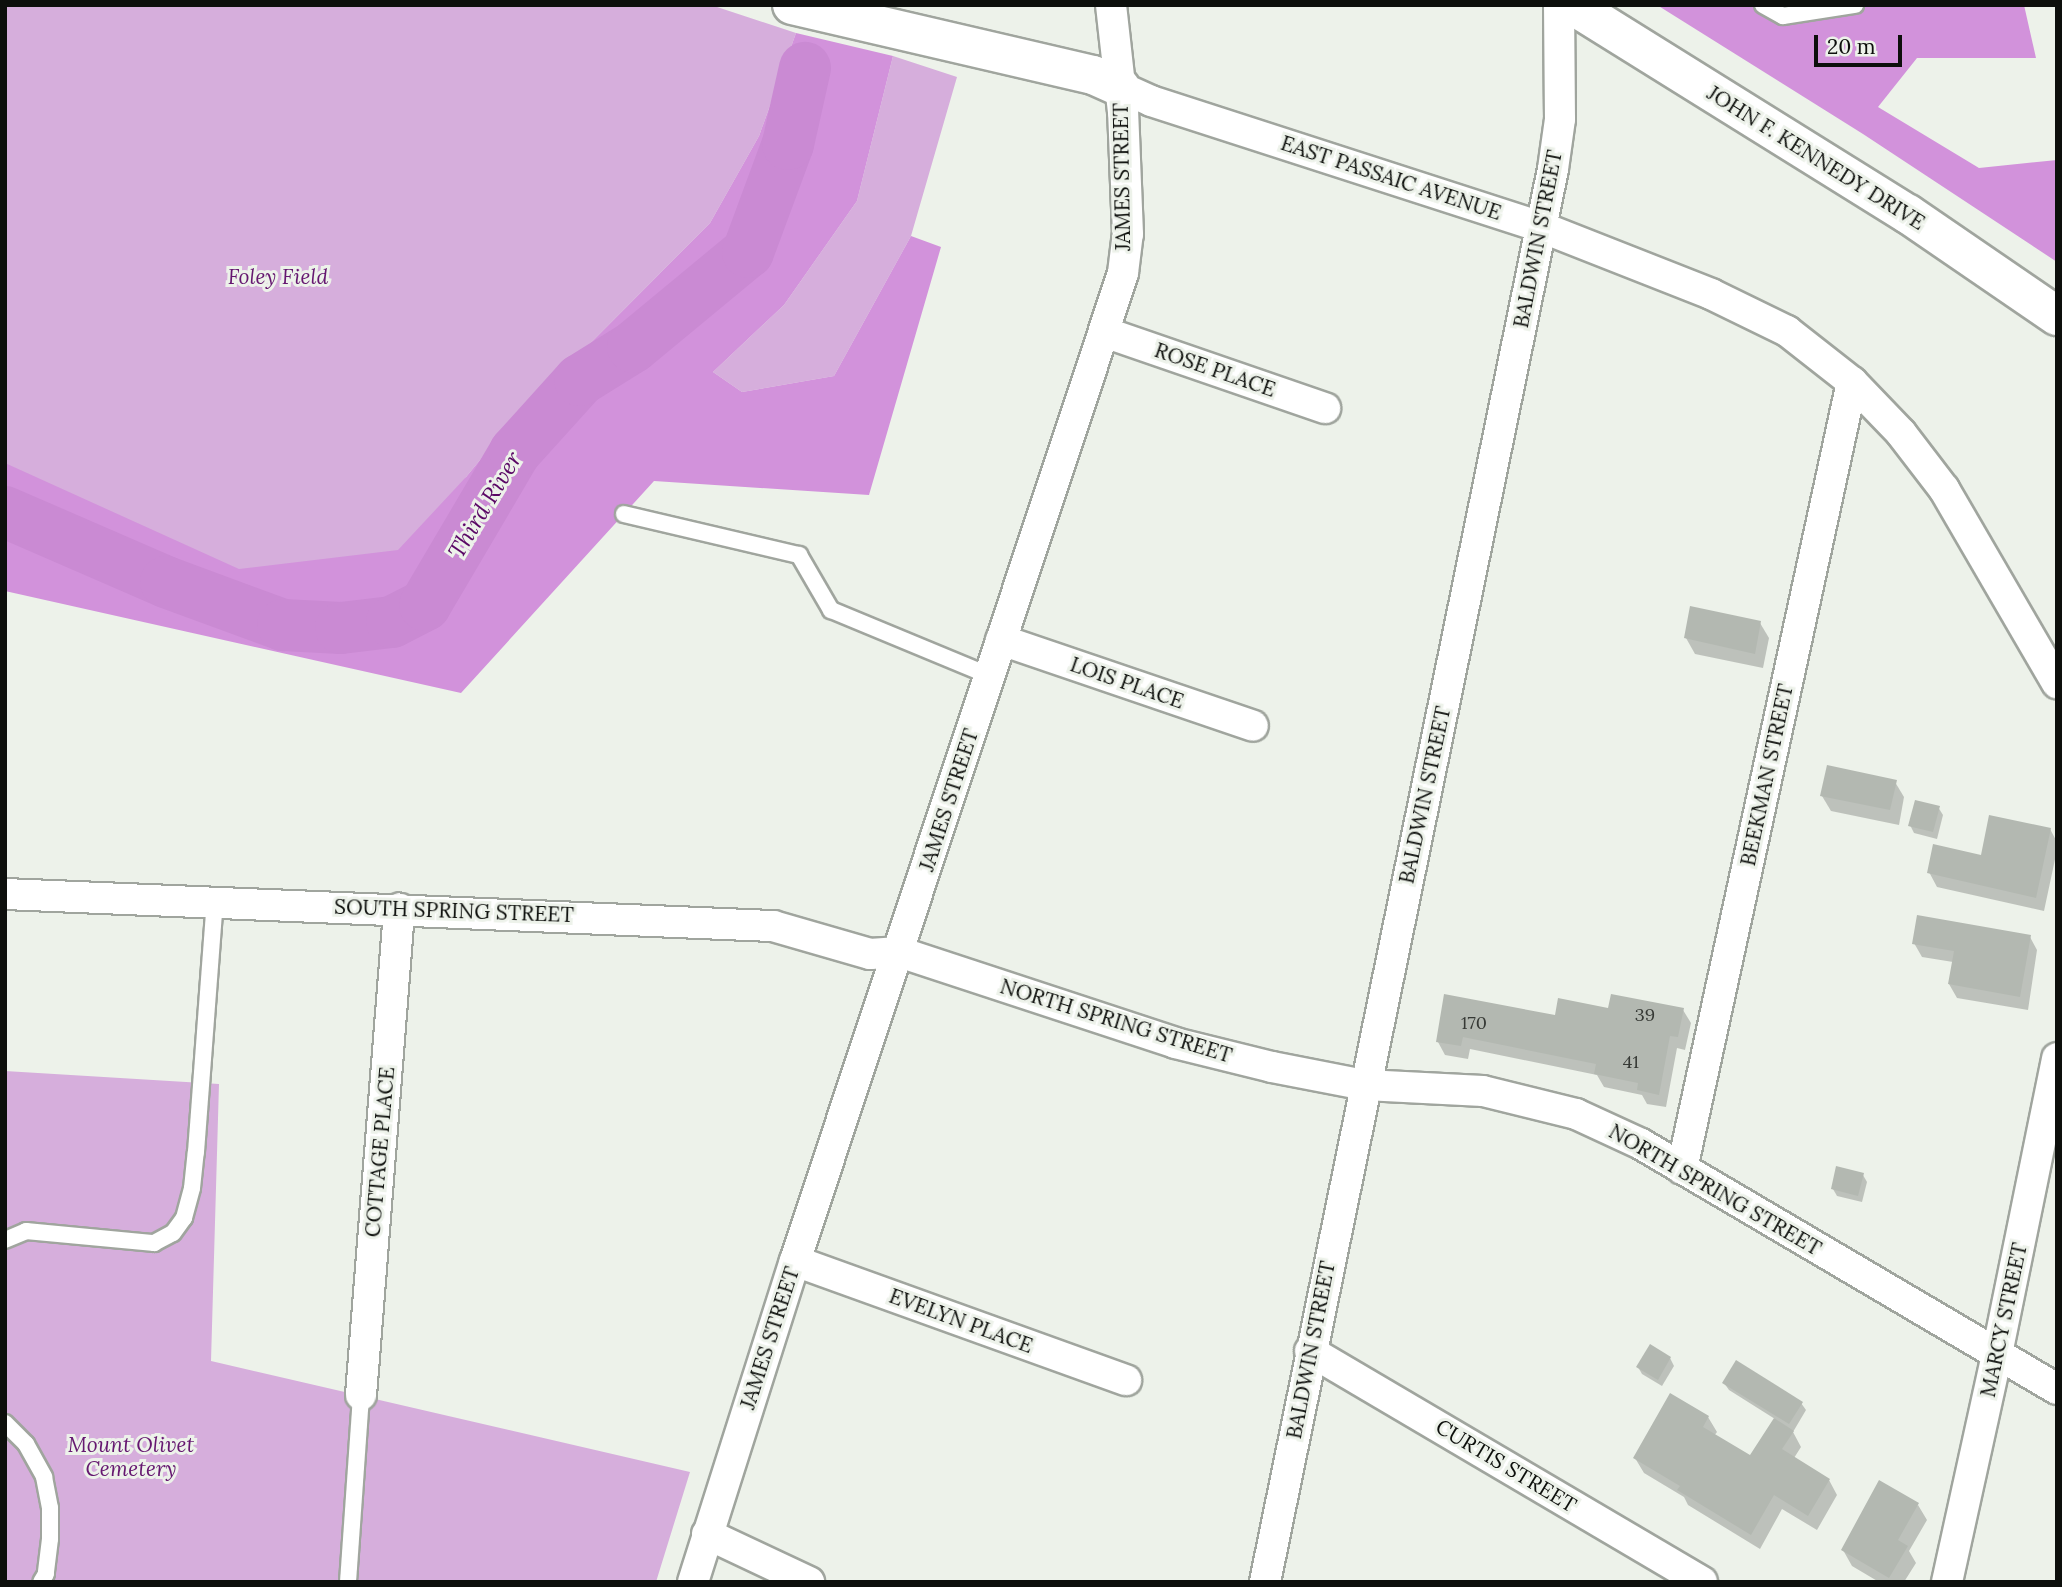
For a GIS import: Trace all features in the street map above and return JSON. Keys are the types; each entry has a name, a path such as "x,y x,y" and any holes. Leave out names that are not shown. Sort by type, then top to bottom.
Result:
{"main road":[{"path":"792,5 1093,75 1120,87"},
{"name":"JOHN F. KENNEDY DRIVE","path":"1622,5 1922,192 2057,283"},
{"name":"JOHN F. KENNEDY DRIVE","path":"1564,12 1908,214 2057,316"}],"street":[{"name":"JAMES STREET","path":"692,1582 795,1261 1123,273 1128,234 1120,87 1111,5"},
{"name":"BALDWIN STREET","path":"1265,1582 1541,227 1560,119 1564,12"},
{"name":"EAST PASSAIC AVENUE","path":"1120,87 1151,101 1541,227 1711,294 1787,331 1852,382 1901,433 1944,489 2057,683"},
{"name":"ROSE PLACE","path":"1104,332 1325,408"},
{"name":"BEEKMAN STREET","path":"1682,1169 1852,382"},
{"name":"LOIS PLACE","path":"1001,640 1253,726"},
{"name":"SOUTH SPRING STREET","path":"5,894 399,908 773,926 870,954 899,952"},
{"name":"COTTAGE PLACE","path":"361,1395 399,908"},
{"name":"NORTH SPRING STREET","path":"899,952 1175,1043 1365,1085 1483,1091 1576,1114 1641,1144 2057,1389"},
{"name":"MARCY STREET","path":"1947,1582 2057,1058"},
{"name":"EVELYN PLACE","path":"795,1261 1126,1380"},
{"name":"CURTIS STREET","path":"1310,1351 1702,1582"},
{"path":"707,1534 809,1582"}],"lane":[{"path":"1763,5 1783,16 1855,5"},
{"path":"624,514 799,555 831,610 990,676"},
{"path":"5,1240 26,1231 154,1242 173,1233 184,1218 192,1188 196,1152 215,902"},
{"path":"348,1582 361,1395"},
{"path":"5,1423 26,1444 44,1477 50,1508 50,1539 46,1574 41,1582"}],"green space":[{"name":"Foley Field","path":"5,5 711,5 796,33 759,136 710,223 508,426 466,477 408,608 305,619 5,490"},
{"path":"893,56 957,77 911,236 834,376 742,392 713,372 784,305 857,201"},
{"name":"Mount Olivet Cemetery","path":"5,1071 219,1084 211,1361 690,1472 656,1582 5,1582"}],"shaded area":[{"path":"1657,5 2024,5 2036,58 1917,58 1878,107 1979,168 2057,160 2057,262 1863,134"},
{"path":"796,33 893,56 857,201 784,305 713,372 742,392 834,376 911,236 941,247 869,495 654,481 461,693 5,591 5,463 239,569 398,550 466,477 508,426 710,223 759,136"}],"building":[{"path":"1690,606 1761,621 1755,654 1684,638"},
{"path":"1827,765 1897,780 1890,810 1820,796"},
{"path":"1915,800 1940,806 1933,832 1908,826"},
{"path":"1989,815 2051,828 2036,898 1927,873 1933,844 1981,855"},
{"path":"1917,915 2031,935 2020,997 1948,984 1954,951 1912,944"},
{"path":"1444,994 1555,1015 1558,998 1608,1008 1611,994 1684,1008 1678,1037 1670,1036 1659,1095 1637,1090 1638,1083 1594,1074 1596,1064 1463,1037 1461,1046 1436,1042"},
{"path":"1836,1166 1864,1173 1858,1196 1831,1189"},
{"path":"1650,1344 1671,1357 1658,1380 1636,1367"},
{"path":"1736,1360 1803,1402 1789,1424 1722,1383"},
{"path":"1670,1393 1709,1416 1703,1427 1750,1455 1774,1418 1794,1431 1782,1449 1830,1479 1808,1516 1774,1495 1751,1535 1677,1490 1680,1486 1633,1458"},
{"path":"1879,1480 1919,1503 1898,1540 1908,1546 1889,1578 1841,1550"}],"waterway":[{"name":"Third River","path":"5,512 166,582 283,625 341,628 392,622 425,605 515,452 580,380 633,347 748,252 788,144 805,68"}]}
